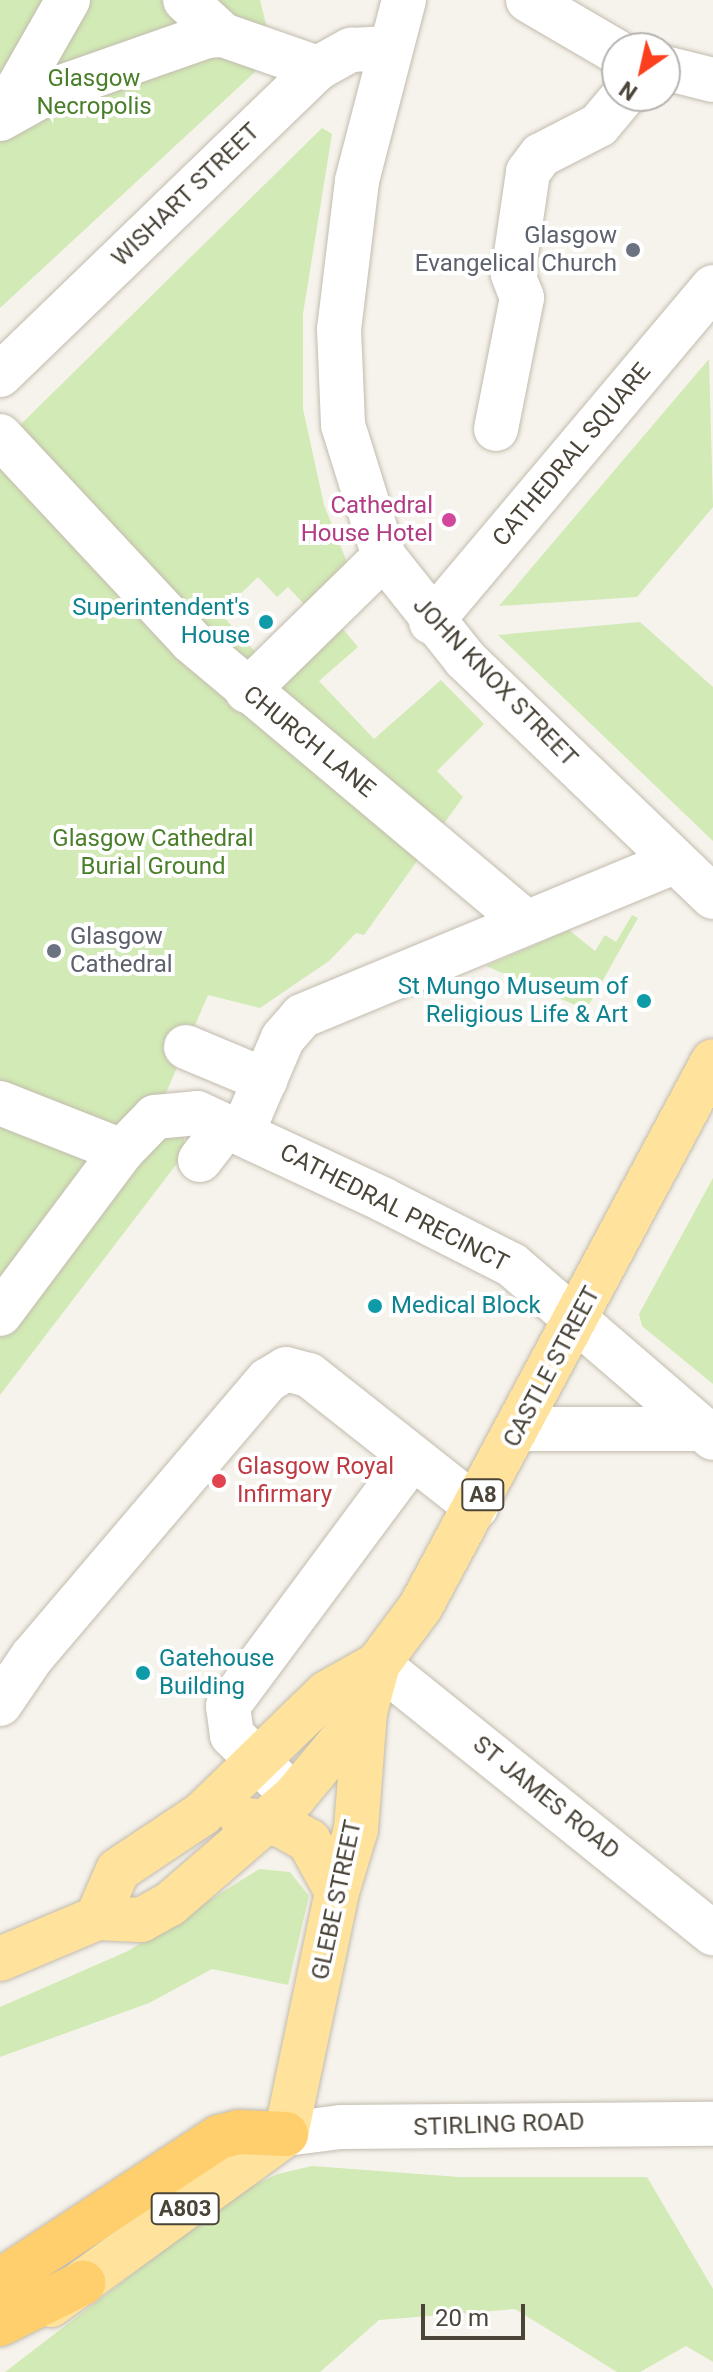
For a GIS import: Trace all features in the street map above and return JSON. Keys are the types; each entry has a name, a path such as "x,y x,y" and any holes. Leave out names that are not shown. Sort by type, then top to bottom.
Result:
{"highway":[{"path":"0,2281 219,2137 239,2132 286,2134"},
{"path":"0,2324 83,2283"}],"main road":[{"name":"CASTLE STREET","path":"97,1918 118,1870 202,1814 327,1693 378,1664 421,1606 578,1321 713,1061"},
{"name":"GLEBE STREET","path":"286,2134 337,1892 356,1829 365,1712 378,1664"},
{"path":"0,1959 97,1918 141,1920 170,1904 280,1809 365,1712"},
{"path":"202,1814 280,1809"},
{"path":"280,1809 309,1841 337,1892"},
{"name":"A803","path":"0,2341 286,2134"}],"street":[{"path":"2,117 68,0"},
{"path":"185,0 223,35 318,68"},
{"name":"JOHN KNOX STREET","path":"404,0 388,48 357,181 339,329 343,425 384,557 431,622 713,897"},
{"path":"545,4 601,41"},
{"path":"2,117 180,43 223,35"},
{"name":"WISHART STREET","path":"0,375 318,68 351,50 388,48"},
{"path":"681,72 713,80"},
{"path":"496,429 522,298 513,274 528,172 541,155 599,125 610,112"},
{"name":"CATHEDRAL SQUARE","path":"431,622 713,287"},
{"name":"CHURCH LANE","path":"0,436 104,553 247,691 524,920"},
{"path":"247,691 384,557"},
{"path":"200,1160 234,1129 265,1080 283,1038 302,1016 524,920 674,862"},
{"path":"186,1047 265,1080"},
{"path":"0,1103 122,1151"},
{"name":"CATHEDRAL PRECINCT","path":"0,1314 141,1127 169,1112 197,1113 502,1259 707,1434"},
{"path":"0,1704 32,1657 276,1373 286,1369 309,1375 476,1507"},
{"path":"519,1429 707,1434"},
{"path":"280,1809 257,1763 232,1735 228,1706 412,1458"},
{"name":"ST JAMES ROAD","path":"378,1664 713,1933"},
{"name":"STIRLING ROAD","path":"286,2134 341,2127 713,2124"}],"green space":[{"name":"Glasgow Necropolis","path":"0,0 260,0 267,28 255,72 0,308"},
{"name":"Glasgow Cathedral Burial Ground","path":"322,128 332,134 303,314 303,409 324,505 347,562 337,622 358,647 319,681 374,739 441,680 484,724 437,771 463,797 364,935 356,933 329,961 260,1008 208,995 160,1107 184,1138 185,1153 0,1395 0,412 16,429","holes":["258,577 277,597 288,587 313,614 260,657 220,613"]},
{"path":"709,359 713,507 637,597 499,606"},
{"path":"640,622 713,687 713,841 498,635"},
{"path":"632,915 638,918 586,1010 486,966 569,930 595,951 605,935 616,942"},
{"path":"713,1178 713,1384 642,1326 639,1314"},
{"path":"259,1869 290,1872 309,1896 288,1985 212,1969 149,2003 0,2057 0,2007 128,1951"},
{"path":"312,2166 459,2177 647,2177 713,2289 713,2362 686,2346 640,2372 617,2372 515,2309 379,2320 320,2372 5,2372 241,2191 278,2174"}],"place":[{"name":"Glasgow Evangelical Church","path":"633,250"},
{"name":"Cathedral House Hotel","path":"449,520"},
{"name":"Superintendent's House","path":"266,622"},
{"name":"Glasgow Cathedral","path":"54,951"},
{"name":"St Mungo Museum of Religious Life & Art","path":"644,1001"},
{"name":"Medical Block","path":"375,1306"},
{"name":"Glasgow Royal Infirmary","path":"219,1481"},
{"name":"Gatehouse Building","path":"143,1673"}]}
